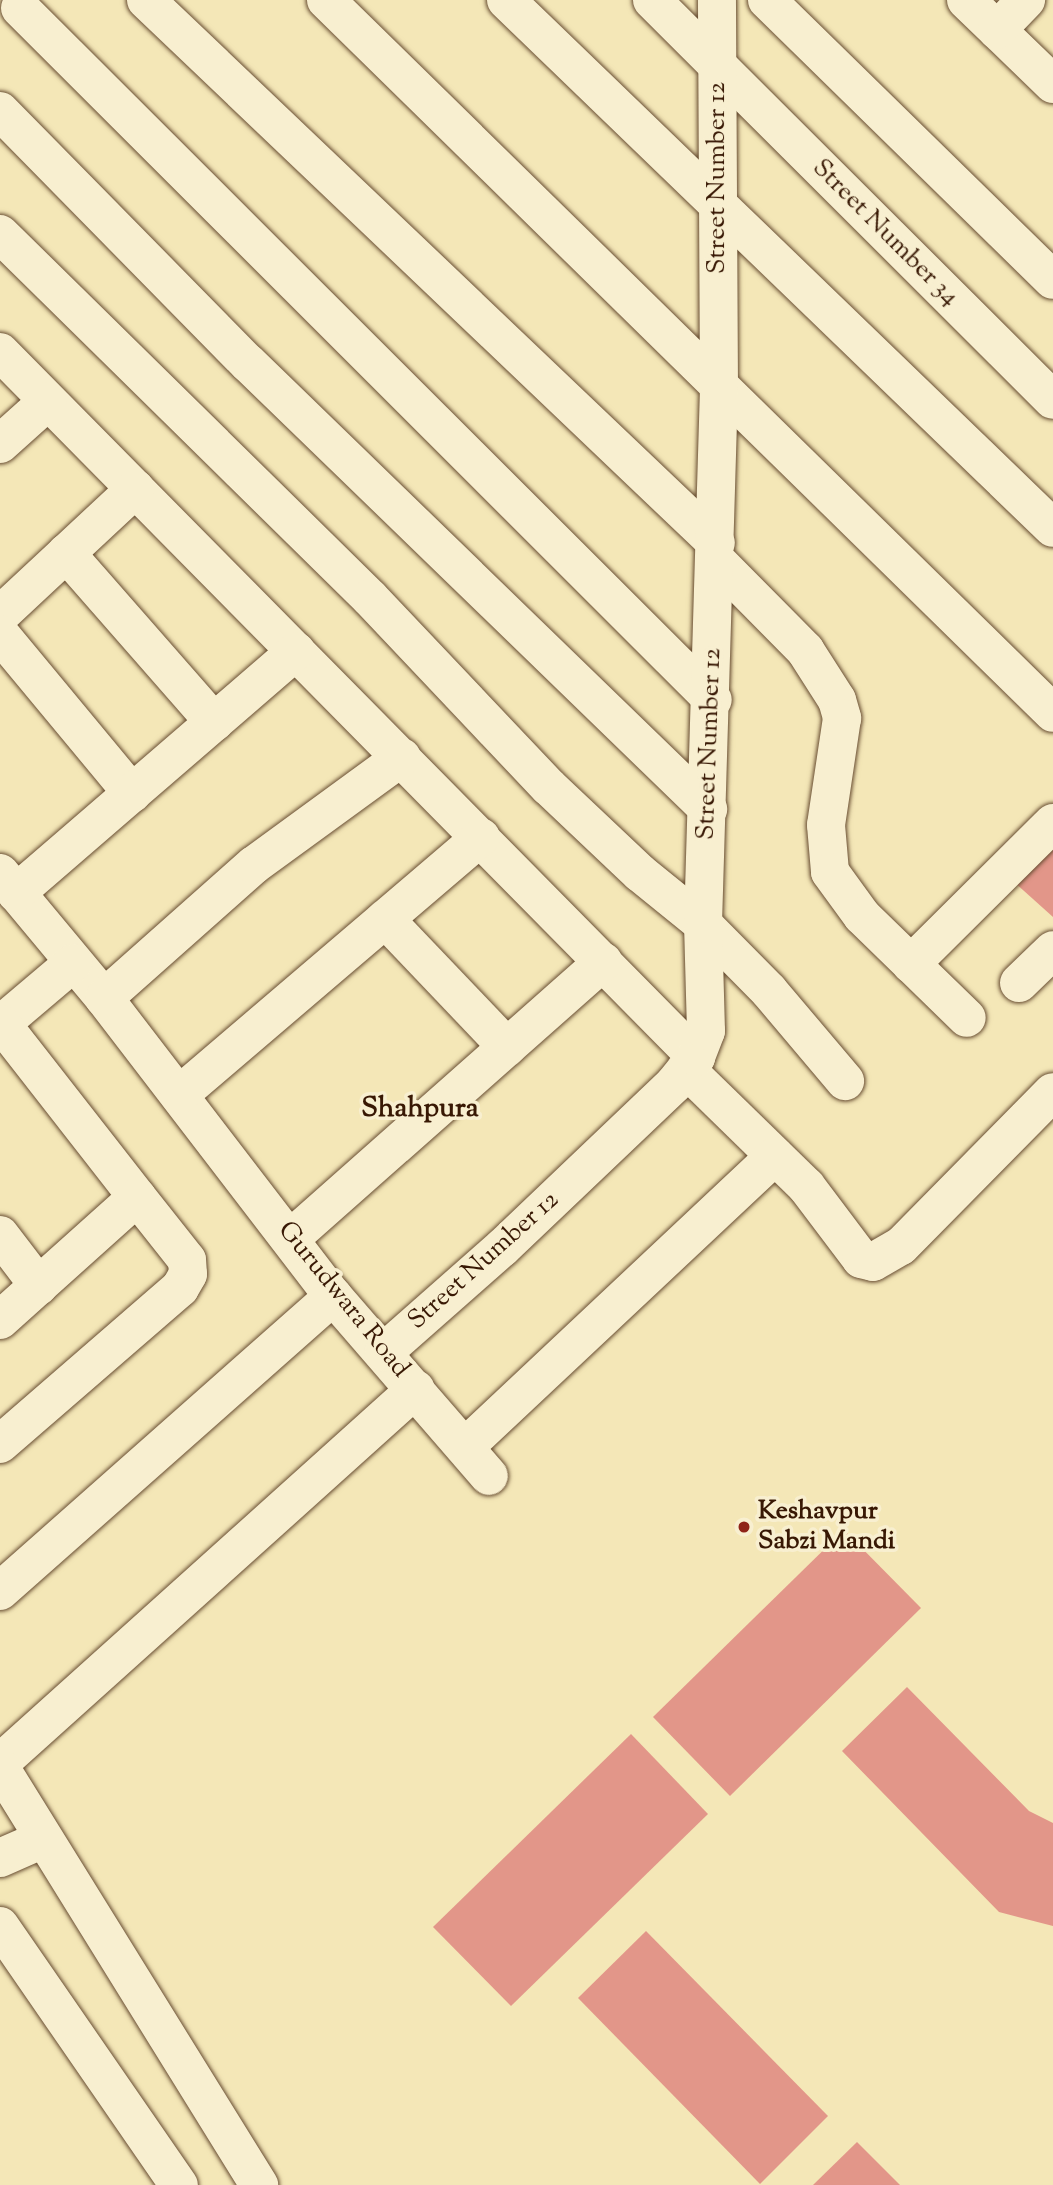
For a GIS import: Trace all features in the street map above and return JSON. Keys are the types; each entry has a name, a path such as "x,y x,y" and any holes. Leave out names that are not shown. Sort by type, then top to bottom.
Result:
{"street":[{"path":"146,0 716,552 805,650 827,679 842,718 826,825 830,872 843,895 967,1018"},
{"path":"326,0 719,389 1053,713"},
{"path":"506,0 1053,528"},
{"name":"Street Number 34","path":"652,0 1053,400"},
{"name":"Street Number 12","path":"384,1352 502,1248 691,1063 706,1031 708,994 703,924 713,700 719,389 716,0"},
{"path":"767,0 1053,280"},
{"path":"966,0 1053,84"},
{"path":"997,30 1026,0"},
{"path":"16,12 713,700"},
{"path":"0,111 248,363 709,809"},
{"path":"0,234 370,598 567,804 703,924 769,991 845,1081"},
{"path":"0,352 603,962 775,1156 814,1195 861,1259 873,1262 901,1246 1053,1092"},
{"path":"0,444 48,401"},
{"path":"0,615 135,489"},
{"path":"66,553 214,722"},
{"path":"0,634 132,793"},
{"path":"8,883 132,793 296,651"},
{"path":"104,998 254,865 402,757"},
{"path":"911,964 1053,823"},
{"path":"180,1096 481,837"},
{"name":"Gurudwara Road","path":"0,1765 416,1389 333,1296 104,998 8,883"},
{"path":"385,919 507,1047"},
{"path":"1019,983 1053,950"},
{"path":"291,1238 603,962"},
{"path":"0,1444 180,1288 188,1274 187,1260 1,1024 73,963"},
{"path":"465,1447 775,1156"},
{"path":"0,1320 137,1197"},
{"path":"0,1235 39,1286"},
{"path":"0,1591 333,1296"},
{"path":"416,1389 489,1476"},
{"path":"0,1765 43,1839 259,2185"},
{"path":"0,1858 43,1839"},
{"path":"0,1926 179,2185"}],"building":[{"path":"1053,840 1053,917 1013,881"},
{"path":"844,1530 921,1608 730,1796 653,1717"},
{"path":"907,1687 1029,1811 1053,1823 1053,1926 999,1912 842,1751"},
{"path":"631,1734 708,1814 511,2006 433,1927"},
{"path":"646,1931 828,2116 760,2184 578,1998"},
{"path":"857,2142 900,2185 813,2185"}],"place":[{"name":"Keshavpur Sabzi Mandi","path":"744,1527"}],"district":[{"name":"Shahpura","path":"420,1109"}]}
